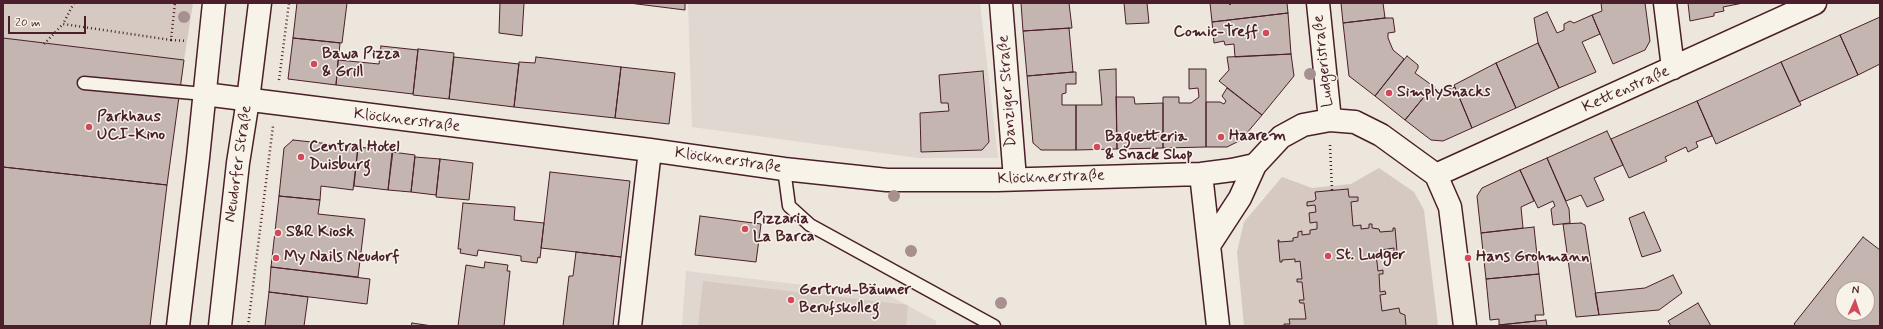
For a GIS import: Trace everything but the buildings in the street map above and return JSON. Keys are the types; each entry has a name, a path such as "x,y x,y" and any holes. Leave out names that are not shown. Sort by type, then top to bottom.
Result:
{"street":[{"path":"178,326 198,158 214,3"},
{"name":"Neudorfer Straße","path":"220,326 238,164 248,100 260,3"},
{"name":"Danziger Straße","path":"1001,3 1015,179"},
{"name":"Ludgeristraße","path":"1318,3 1330,120"},
{"path":"1666,3 1674,68"},
{"name":"Kettenstraße","path":"1436,175 1815,3"},
{"name":"Klöcknerstraße","path":"204,94 650,150 784,169 887,180 1015,179 1201,174 1255,165"},
{"path":"1210,244 1240,198 1255,165 1281,137 1303,125 1330,120 1355,122 1381,135 1436,175 1450,208 1465,326"},
{"path":"630,326 650,150"},
{"path":"1201,174 1218,326"}],"lane":[{"path":"84,83 204,94"},
{"path":"784,169 789,206 810,225 994,326"}],"path":[{"path":"44,44 63,24 74,3"},
{"path":"63,24 171,40 175,3"},
{"path":"279,79 289,3"},
{"path":"1330,120 1332,190"},
{"path":"248,326 273,127"}],"shaded area":[{"path":"3,3 193,3 184,60 3,38"},
{"path":"688,3 980,3 998,158 918,158 692,127"},
{"path":"1379,168 1414,192 1424,210 1438,326 1244,326 1237,252 1244,222 1282,177 1312,188 1351,184"},
{"name":"Gertrud-Bäumer Berufskolleg","path":"686,271 888,295 936,321 936,326 682,326"},
{"name":"Gertrud-Bäumer Berufskolleg","path":"703,281 908,305 906,326 698,326"}],"place":[{"name":"Comic-Treff","path":"1266,33"},
{"name":"Bawa Pizza & Grill","path":"314,64"},
{"name":"SimplySnacks","path":"1389,93"},
{"name":"Parkhaus UCI-Kino","path":"89,127"},
{"name":"Haarem","path":"1221,137"},
{"name":"Baguetteria & Snack Shop","path":"1097,147"},
{"name":"Central Hotel Duisburg","path":"301,157"},
{"name":"Pizzaria La Barca","path":"745,229"},
{"name":"S&R Kiosk","path":"278,233"},
{"name":"St. Ludger","path":"1328,256"},
{"name":"My Nails Neudorf","path":"276,258"},
{"name":"Hans Grohmann","path":"1468,258"},
{"name":"Gertrud-Bäumer Berufskolleg","path":"791,300"}]}
